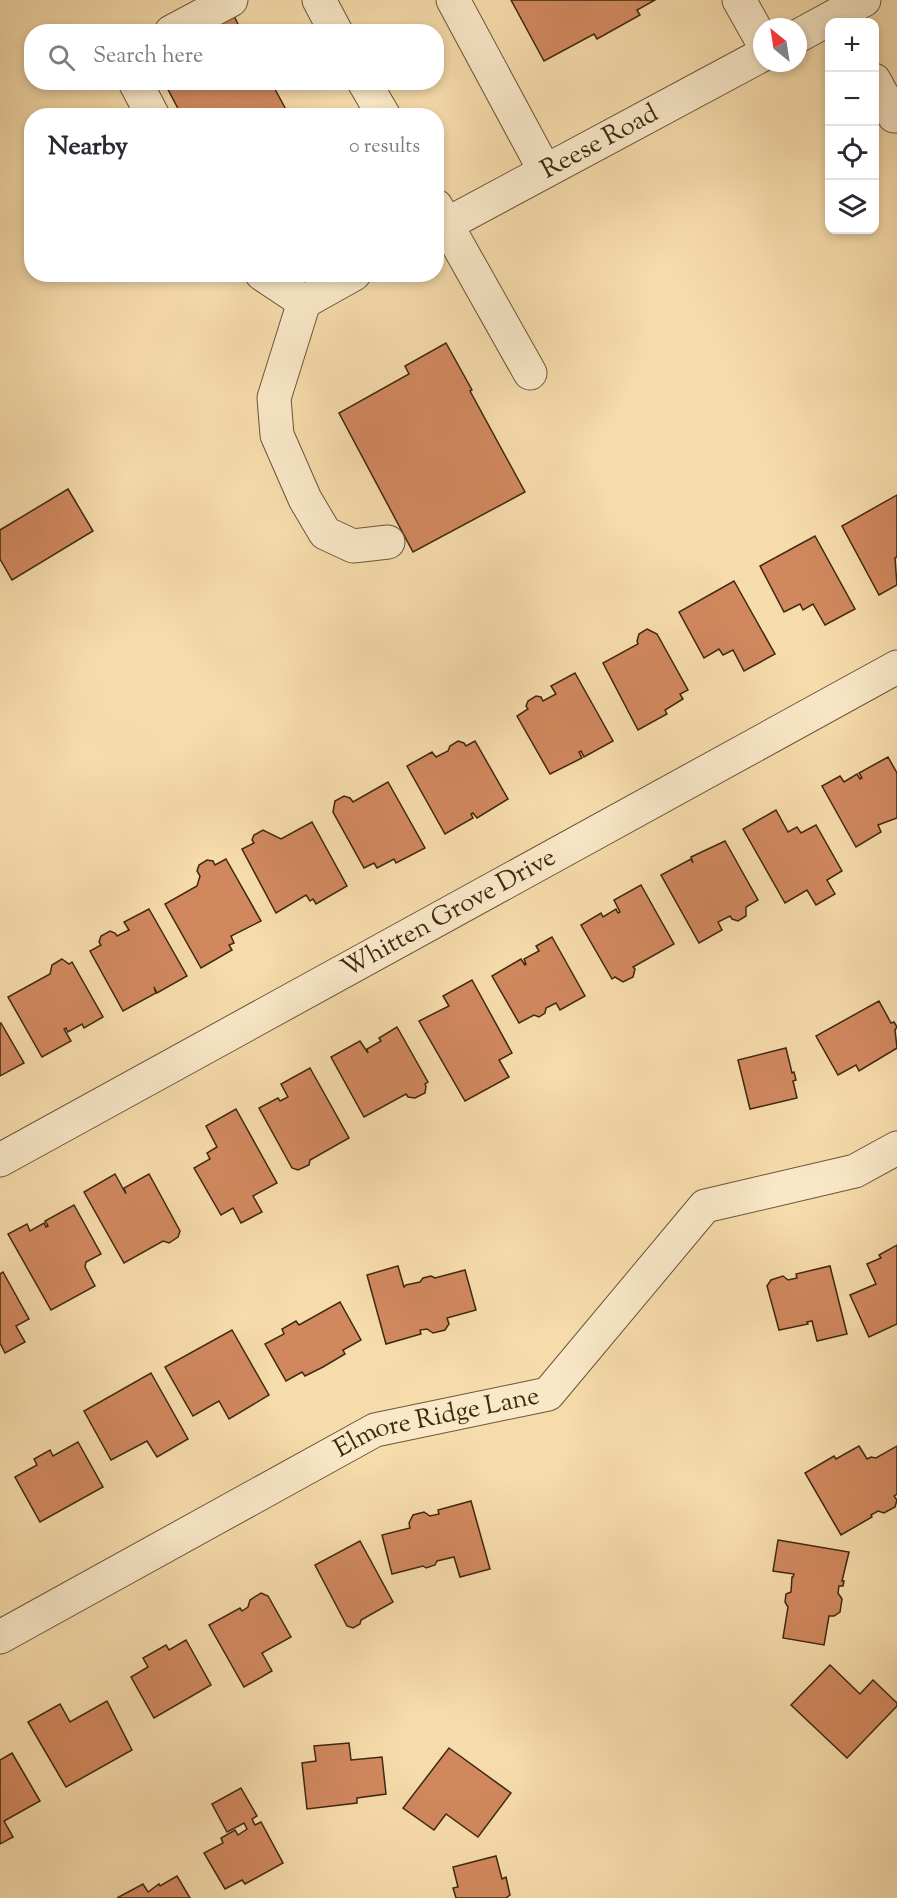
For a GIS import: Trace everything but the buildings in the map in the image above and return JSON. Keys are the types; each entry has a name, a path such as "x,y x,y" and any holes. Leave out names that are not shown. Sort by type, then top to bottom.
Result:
{"street":[{"path":"186,24 231,0"},
{"path":"319,0 332,24"},
{"path":"453,0 545,171"},
{"path":"739,0 753,25"},
{"path":"807,31 851,8"},
{"name":"Reese Road","path":"444,218 545,171 753,60"},
{"path":"879,89 894,116 897,114"},
{"path":"139,90 149,108"},
{"path":"369,90 379,108"},
{"path":"444,227 530,373"},
{"path":"274,282 304,302"},
{"path":"340,282 304,302 274,398 277,435 305,499 325,533 353,546 388,542"},
{"name":"Whitten Grove Drive","path":"0,1160 897,667"},
{"name":"Elmore Ridge Lane","path":"0,1637 375,1430 548,1394 705,1206 855,1171 897,1148"}]}
